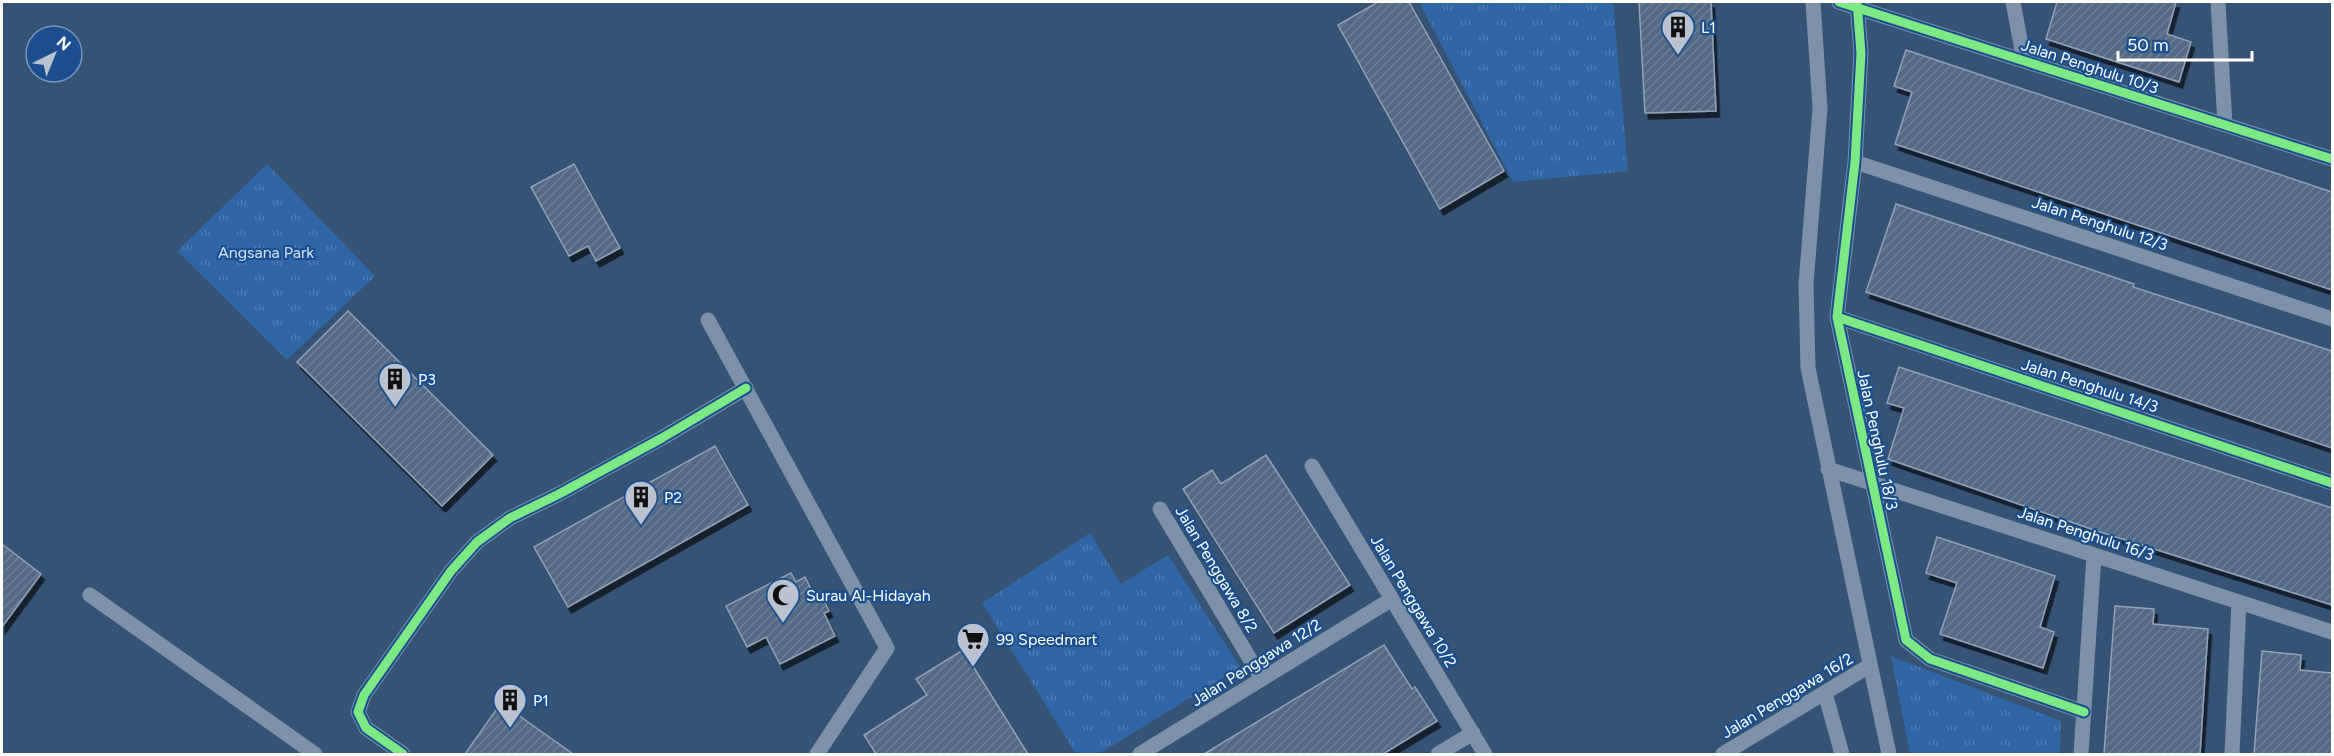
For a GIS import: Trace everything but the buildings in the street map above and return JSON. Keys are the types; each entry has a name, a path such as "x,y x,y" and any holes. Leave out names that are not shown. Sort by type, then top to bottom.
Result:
{"street":[{"path":"1813,2 1821,108 1806,284 1808,368 1889,754"},
{"name":"Jalan Penghulu 10/3","path":"1839,2 1857,4 2023,53 2224,120 2332,159"},
{"path":"2013,2 2023,53"},
{"path":"2218,2 2224,120"},
{"name":"Jalan Penghulu 18/3","path":"1857,4 1861,53 1856,162 1837,317 1906,640 1930,659 2084,712"},
{"name":"Jalan Penghulu 12/3","path":"1856,162 2332,319"},
{"name":"Jalan Penghulu 14/3","path":"1837,317 2332,483"},
{"path":"708,320 887,648 817,754"},
{"path":"403,754 366,728 358,712 371,685 451,571 477,542 510,518 662,438 746,388"},
{"name":"Jalan Penggawa 10/2","path":"1312,466 1485,754"},
{"name":"Jalan Penghulu 16/3","path":"1828,469 2332,632"},
{"name":"Jalan Penggawa 8/2","path":"1160,509 1262,679"},
{"path":"2081,754 2094,555"},
{"path":"90,595 315,754"},
{"name":"Jalan Penggawa 12/2","path":"1140,754 1392,599"},
{"path":"2232,754 2239,602"},
{"name":"Jalan Penggawa 16/2","path":"1723,754 1869,666"},
{"path":"1826,693 1842,754"},
{"path":"1438,754 1473,734"}],"green space":[{"path":"1419,2 1613,2 1628,171 1513,182"},
{"name":"Angsana Park","path":"267,164 375,276 287,360 177,251"},
{"path":"1090,533 1121,584 1168,555 1240,667 1099,754 1076,754 982,603"},
{"path":"1891,656 2061,721 2060,754 1910,754"}],"cycle path":[{"path":"1839,2 2332,159"},
{"path":"1857,2 1861,53 1855,162 1837,317 1906,640 1930,659 2084,712"},
{"path":"1837,317 2332,483"},
{"path":"403,754 366,728 358,712 364,695 451,571 477,542 510,518 662,438 746,388"}],"place":[{"name":"L1","path":"1678,56"},
{"name":"P3","path":"395,408"},
{"name":"P2","path":"641,526"},
{"name":"Surau Al-Hidayah","path":"783,624"},
{"name":"99 Speedmart","path":"973,668"},
{"name":"P1","path":"510,729"}]}
